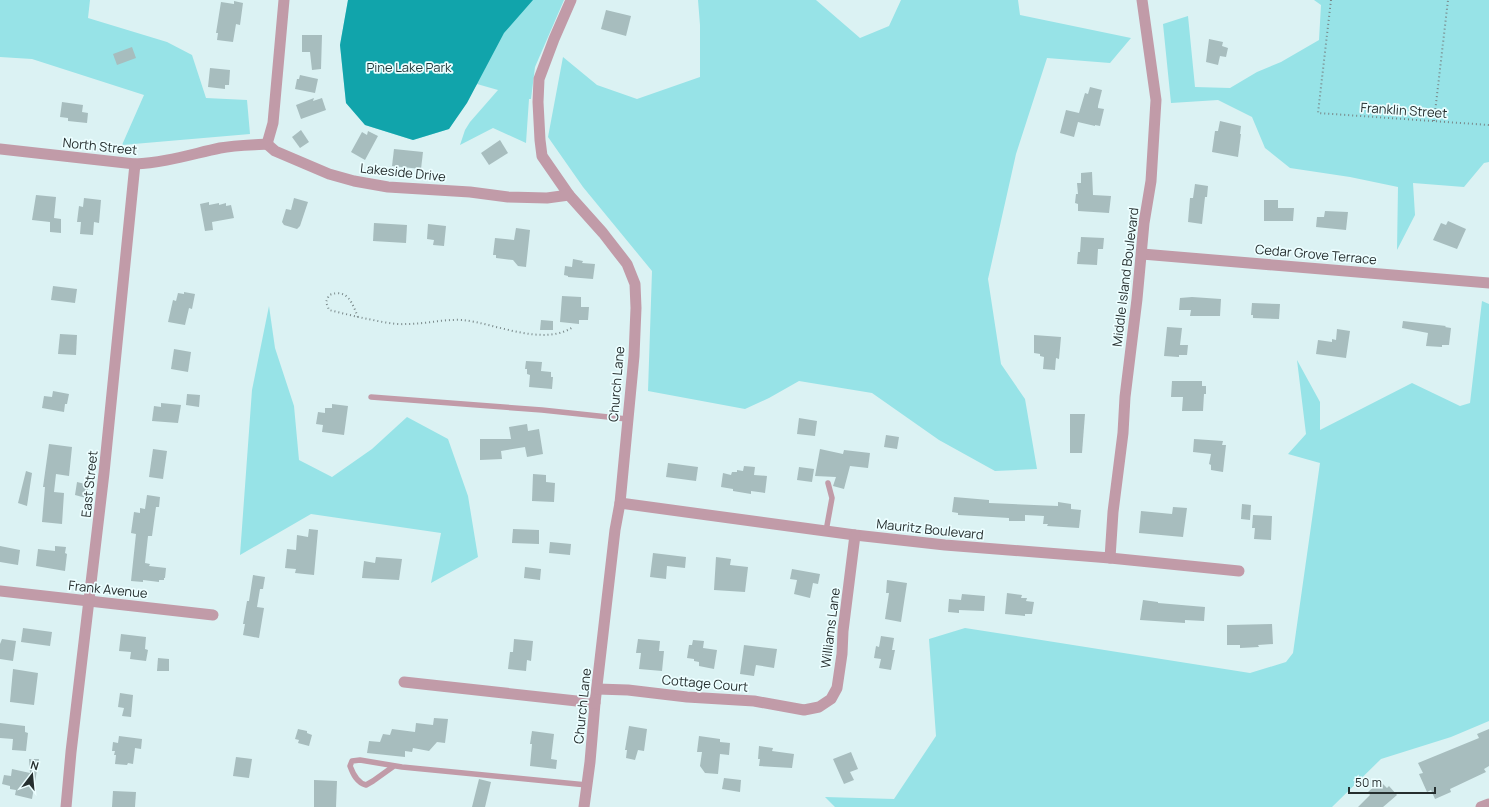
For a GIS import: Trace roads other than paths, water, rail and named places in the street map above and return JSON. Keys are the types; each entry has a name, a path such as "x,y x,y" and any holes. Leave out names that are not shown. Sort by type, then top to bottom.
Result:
{"street":[{"path":"267,144 273,123 284,0"},
{"name":"Church Lane","path":"571,0 539,79 538,102 542,156 569,195 603,233 627,264 635,284 636,308 634,349 620,503 615,530 584,807"},
{"name":"Middle Island Boulevard","path":"1110,558 1113,512 1123,433 1125,397 1142,254 1144,223 1151,181 1156,100 1142,0"},
{"name":"North Street","path":"0,149 135,164 148,164 222,148 267,144"},
{"name":"Lakeside Drive","path":"267,144 275,151 329,174 354,181 388,187 470,192 508,197 547,198 569,195"},
{"name":"East Street","path":"66,807 104,473 135,164"},
{"name":"Cedar Grove Terrace","path":"1142,254 1489,283"},
{"name":"Mauritz Boulevard","path":"620,503 855,536 945,545 1110,558 1239,571"},
{"name":"Williams Lane","path":"810,709 819,707 832,699 837,688 855,536"},
{"name":"Frank Avenue","path":"0,591 213,615"},
{"path":"404,682 595,703"},
{"name":"Cottage Court","path":"597,689 628,690 688,697 754,702 804,710 810,709"},
{"path":"1480,807 1489,804"}],"lane":[{"path":"372,397 519,408 627,419"},
{"path":"826,531 832,498 828,482"},
{"path":"394,766 366,785 360,783 352,772 350,766 352,761 360,760 394,766 587,785"}],"park label":[{"name":"Pine Lake Park","path":"409,67"}]}
